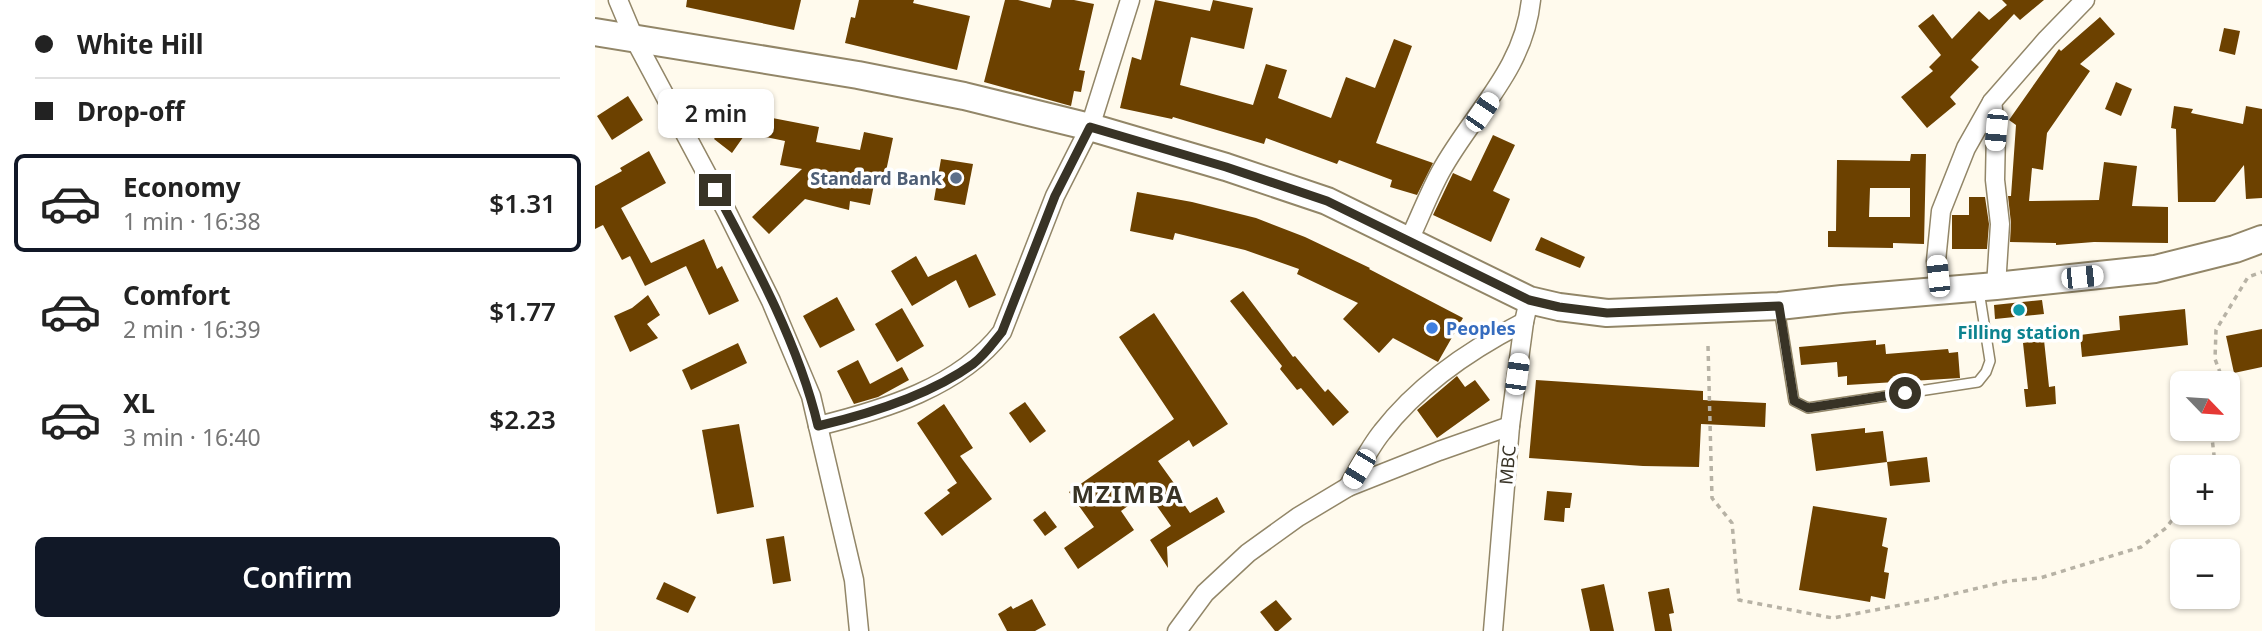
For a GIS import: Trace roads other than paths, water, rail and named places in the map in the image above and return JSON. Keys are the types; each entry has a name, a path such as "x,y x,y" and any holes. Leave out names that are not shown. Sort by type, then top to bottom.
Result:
{"main road":[{"path":"595,32 964,96 1090,127 1226,167 1327,201 1409,240 1527,311 1559,307 1607,313 1779,306 1987,287 2155,269 2235,249 2262,239"}],"street":[{"path":"618,0 634,38 771,301 811,396 855,580 859,631"},
{"path":"818,426 847,419 930,389 973,363 1002,332 1055,196 1090,127 1130,0"},
{"path":"1409,240 1442,170 1508,73 1529,21 1531,0"},
{"path":"1940,291 1936,261 1941,211 1966,148 1992,102 2085,0"},
{"path":"1987,287 2000,224 1995,180 1996,130 1992,102"},
{"path":"1348,487 1381,433 1416,394 1527,311"},
{"name":"MBC","path":"1493,631 1510,426 1527,311"},
{"path":"1177,631 1205,593 1248,552 1299,517 1348,487 1510,426"}],"lane":[{"path":"1779,306 1794,401 1808,408 1978,382 1986,373 1990,361 1987,287"}],"place":[{"name":"Standard Bank","path":"956,178"},
{"name":"Filling station","path":"2019,310"},
{"name":"Peoples","path":"1432,328"}],"district":[{"name":"MZIMBA","path":"1128,493"}]}
